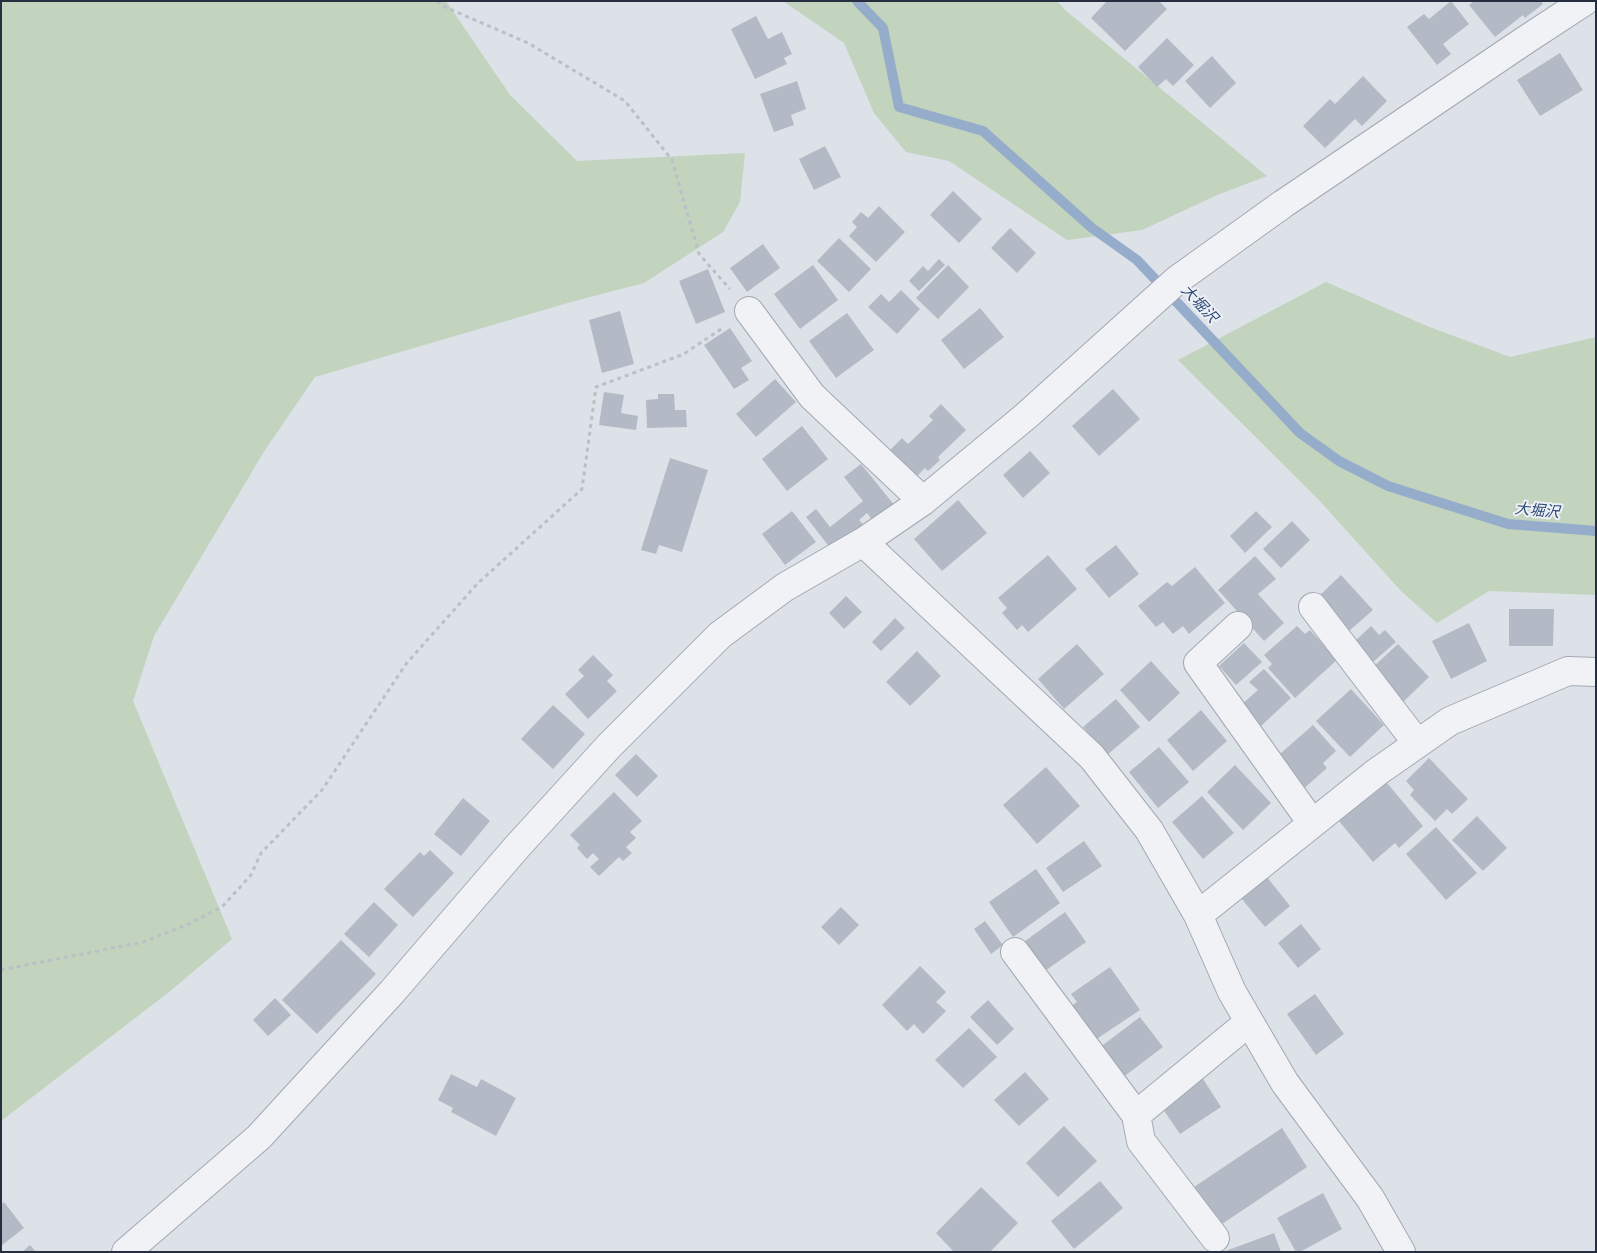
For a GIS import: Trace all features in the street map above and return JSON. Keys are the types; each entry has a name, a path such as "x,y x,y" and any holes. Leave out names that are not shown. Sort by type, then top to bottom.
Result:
{"street":[{"path":"126,1252 259,1137 392,992 516,848 609,746 720,635 785,587 863,542 923,501 1026,416 1176,280 1284,204 1585,1"},
{"path":"749,310 812,396 923,501"},
{"path":"863,542 1092,757 1149,830 1198,915 1232,992 1284,1083 1370,1198 1401,1252"},
{"path":"1313,607 1417,744"},
{"path":"1238,626 1198,662 1312,823"},
{"path":"1198,915 1377,772 1450,720 1568,671 1596,672"},
{"path":"1015,952 1136,1115 1141,1141 1215,1238"},
{"path":"1136,1115 1249,1022"}],"path":[{"path":"1,970 143,942 186,926 222,907 251,875 261,853 322,790 406,664 477,584 582,489 596,387 684,354 749,310 699,254 672,160 625,101 528,43 445,7 437,1"}],"green space":[{"path":"1,1 446,1 510,95 577,161 745,153 740,202 723,232 644,283 571,302 315,377 265,450 154,636 133,701 232,939 169,992 1,1121"},
{"path":"783,1 1057,1 1065,10 1267,176 1217,195 1142,230 1067,240 949,161 906,152 874,113 844,43"},
{"path":"1326,282 1427,326 1510,357 1596,337 1596,595 1489,591 1437,623 1401,591 1318,499 1178,360"}],"building":[{"path":"1107,1 1159,1 1167,9 1125,51 1091,18"},
{"path":"1451,1 1469,24 1443,44 1451,54 1437,65 1407,27 1424,14 1429,19"},
{"path":"1474,1 1541,1 1543,4 1525,18 1523,15 1495,37 1469,5"},
{"path":"756,16 768,39 782,32 792,54 784,58 787,64 755,79 731,29"},
{"path":"1167,38 1194,65 1173,86 1166,79 1157,87 1138,67"},
{"path":"1560,53 1583,90 1540,116 1517,80"},
{"path":"1212,56 1236,83 1210,108 1185,81"},
{"path":"1363,76 1387,101 1362,126 1355,119 1325,148 1303,126 1330,99 1335,104"},
{"path":"797,81 806,109 791,115 794,125 774,132 760,94"},
{"path":"825,146 841,177 814,190 799,159"},
{"path":"953,191 982,219 959,243 930,215"},
{"path":"879,206 905,232 876,262 849,236 857,227 852,222 861,212 868,218"},
{"path":"1010,228 1036,253 1017,273 991,248"},
{"path":"839,238 871,269 849,292 817,261"},
{"path":"763,244 780,268 747,292 730,268"},
{"path":"939,259 945,265 919,291 909,281 923,266 928,271"},
{"path":"813,265 838,300 800,329 774,294"},
{"path":"948,265 969,287 938,319 916,298"},
{"path":"708,269 725,312 696,324 679,281"},
{"path":"901,290 920,309 897,334 868,307 881,294 889,302"},
{"path":"980,308 1004,337 964,369 941,340"},
{"path":"620,311 634,364 602,373 589,320"},
{"path":"847,313 874,350 836,378 809,341"},
{"path":"730,328 752,361 741,368 749,380 734,389 704,345"},
{"path":"775,379 796,402 756,437 736,414"},
{"path":"1113,389 1140,419 1099,456 1072,426"},
{"path":"604,392 624,395 621,413 638,416 636,430 599,425"},
{"path":"658,394 674,394 675,410 686,410 687,427 647,428 646,400 658,399"},
{"path":"941,404 966,430 938,457 940,460 928,471 925,468 915,478 888,452 902,438 908,444 933,420 929,416"},
{"path":"802,426 828,459 787,491 762,459"},
{"path":"1030,451 1050,473 1023,498 1003,475"},
{"path":"670,458 708,470 682,552 659,545 656,554 641,550"},
{"path":"861,464 895,506 874,522 867,513 859,520 864,525 831,549 806,517 816,509 830,527 863,501 844,477"},
{"path":"958,500 987,533 942,571 914,539"},
{"path":"792,511 816,542 785,565 762,534"},
{"path":"1256,511 1272,527 1245,553 1230,536"},
{"path":"1292,521 1310,540 1281,568 1263,549"},
{"path":"1116,545 1139,574 1109,598 1085,569"},
{"path":"1048,555 1077,589 1028,632 1022,625 1017,630 1002,613 1007,608 998,598"},
{"path":"1255,556 1276,579 1258,594 1284,623 1264,641 1218,590"},
{"path":"1195,567 1225,603 1189,634 1183,626 1173,634 1163,622 1156,627 1138,606 1167,582 1172,586"},
{"path":"1341,575 1373,610 1349,631 1318,597"},
{"path":"846,596 862,612 844,629 829,613"},
{"path":"1509,609 1554,609 1553,646 1509,646"},
{"path":"895,618 905,628 881,651 872,642"},
{"path":"1469,623 1487,661 1451,679 1432,641"},
{"path":"1297,626 1305,634 1310,630 1337,660 1295,698 1268,668 1272,664 1264,655"},
{"path":"1371,626 1379,635 1385,630 1396,642 1373,662 1354,642"},
{"path":"1244,643 1262,662 1236,685 1219,666"},
{"path":"1077,644 1104,674 1064,709 1038,679"},
{"path":"1398,644 1429,677 1403,702 1371,669"},
{"path":"917,651 941,676 910,706 886,682"},
{"path":"593,655 613,675 607,681 617,691 588,719 565,694 584,676 578,670"},
{"path":"1151,661 1180,693 1149,722 1120,690"},
{"path":"1264,669 1291,698 1261,726 1241,705 1258,690 1249,682"},
{"path":"1351,689 1384,725 1350,757 1316,721"},
{"path":"1116,699 1140,727 1107,755 1083,727"},
{"path":"553,705 585,734 553,769 521,739"},
{"path":"1201,710 1227,741 1193,771 1167,740"},
{"path":"1313,725 1336,751 1323,763 1327,768 1301,791 1273,760"},
{"path":"1159,747 1189,782 1158,808 1129,772"},
{"path":"636,754 658,776 637,797 615,775"},
{"path":"1429,758 1468,799 1452,814 1447,809 1435,821 1410,795 1414,790 1406,781"},
{"path":"1235,765 1271,803 1243,830 1207,792"},
{"path":"1046,767 1080,806 1037,844 1003,805"},
{"path":"1387,783 1423,826 1399,848 1395,843 1373,862 1334,815 1365,789 1371,796"},
{"path":"614,792 642,821 630,832 636,838 626,847 632,853 623,861 619,857 599,876 590,867 599,859 593,853 587,859 577,848 580,845 570,835"},
{"path":"1202,796 1234,833 1203,859 1172,822"},
{"path":"463,798 490,821 461,856 434,834"},
{"path":"1477,816 1507,848 1483,871 1452,840"},
{"path":"1436,827 1477,873 1446,900 1406,854"},
{"path":"1084,841 1102,866 1063,892 1046,868"},
{"path":"430,850 454,873 413,917 384,889 420,852 424,856"},
{"path":"1036,869 1060,903 1013,937 989,902"},
{"path":"1267,877 1290,906 1265,927 1241,898"},
{"path":"374,902 398,925 369,957 344,934"},
{"path":"841,907 859,925 839,945 821,927"},
{"path":"1065,912 1086,942 1042,973 1021,944"},
{"path":"985,921 1003,945 991,954 974,929"},
{"path":"1301,924 1321,949 1298,968 1278,943"},
{"path":"341,940 376,974 317,1034 282,1000"},
{"path":"920,966 946,992 936,1002 946,1011 923,1034 914,1024 907,1031 882,1005"},
{"path":"1110,967 1140,1010 1092,1042 1068,1008 1077,1002 1071,994"},
{"path":"1315,994 1344,1034 1316,1055 1287,1014"},
{"path":"275,998 291,1015 268,1036 253,1020"},
{"path":"988,1000 1014,1029 997,1045 970,1017"},
{"path":"1140,1017 1163,1047 1118,1081 1095,1051"},
{"path":"969,1028 997,1057 963,1088 935,1060"},
{"path":"1198,1071 1221,1107 1180,1134 1156,1099"},
{"path":"1025,1072 1049,1099 1019,1126 994,1100"},
{"path":"451,1074 477,1087 481,1079 516,1098 496,1136 451,1112 453,1108 438,1100"},
{"path":"1064,1126 1097,1161 1058,1197 1026,1163"},
{"path":"1282,1128 1307,1167 1216,1228 1191,1189"},
{"path":"1100,1181 1123,1208 1074,1249 1051,1221"},
{"path":"981,1187 1018,1223 990,1252 954,1252 936,1233"},
{"path":"1323,1193 1342,1229 1300,1252 1296,1252 1277,1218"},
{"path":"4,1202 24,1228 1,1246 1,1205"},
{"path":"1274,1233 1281,1252 1223,1252"},
{"path":"30,1245 36,1252 22,1252"}],"waterway":[{"name":"大堀沢","path":"857,1 883,28 899,107 983,131 1092,228 1137,260 1300,433 1339,461 1388,486 1508,524 1596,531"}]}
